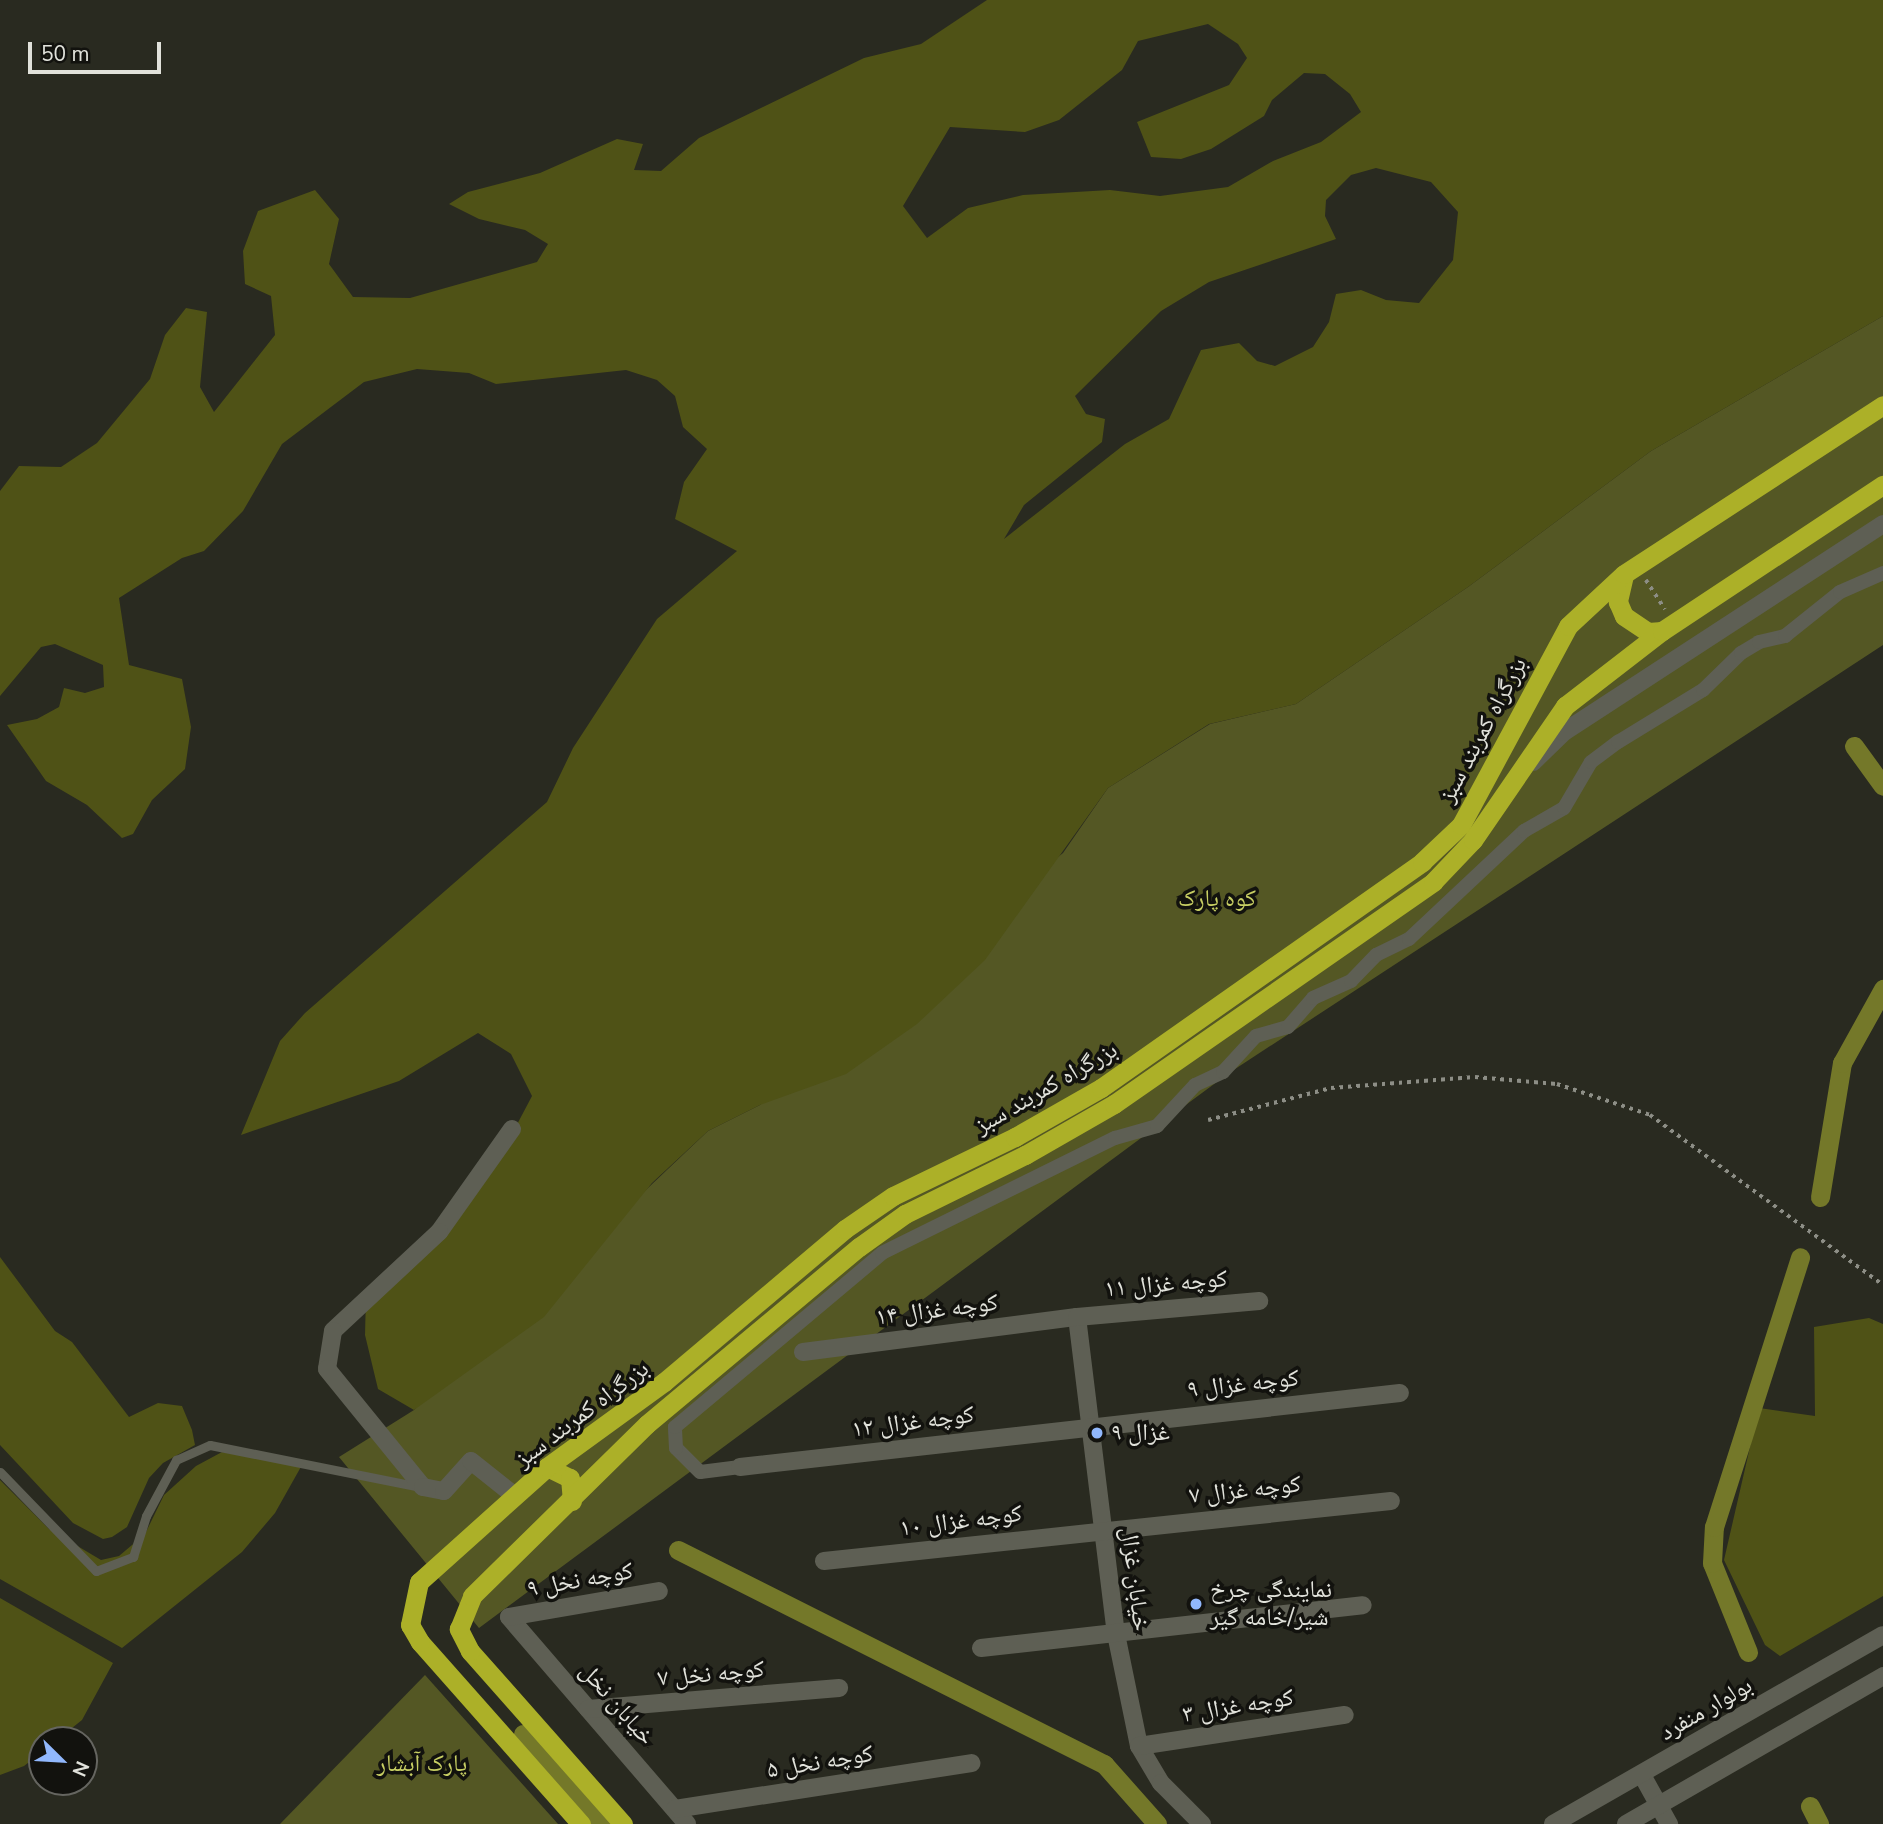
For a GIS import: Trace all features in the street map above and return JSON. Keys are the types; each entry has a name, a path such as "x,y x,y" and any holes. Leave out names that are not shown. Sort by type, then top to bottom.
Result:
{"highway":[{"name":"بزرگراه کمربند سبز","path":"581,1824 445,1673 410,1625 418,1582 547,1468 644,1398 884,1203 1016,1137 1101,1088 1422,862 1461,825 1569,626 1624,574 1883,405"},
{"name":"بزرگراه کمربند سبز","path":"623,1824 470,1651 459,1629 472,1596 666,1407 859,1247 905,1214 1025,1156 1114,1104 1433,881 1474,840 1565,706 1662,631 1883,485"},
{"path":"1624,574 1618,595 1624,616 1641,629 1662,631"},
{"path":"547,1468 570,1478 572,1501"}],"street":[{"path":"1513,782 1563,732 1883,524"},
{"path":"740,1467 700,1472 676,1448 675,1427 882,1253 1115,1138 1157,1126 1177,1101 1195,1085 1223,1072 1256,1036 1287,1027 1313,998 1351,982 1376,955 1409,939 1524,831 1564,808 1591,762 1618,741 1703,690 1741,653 1759,642 1785,636 1840,592 1883,573"},
{"path":"512,1129 439,1232 333,1331 327,1369 423,1487 443,1491 471,1461 515,1496"},
{"name":"کوچه غزال ۱۱","path":"1077,1317 1259,1301"},
{"name":"کوچه غزال ۱۴","path":"803,1352 1077,1317"},
{"name":"خیابان غزال","path":"1077,1317 1116,1634 1139,1746 1161,1783 1202,1824"},
{"name":"کوچه غزال ۹","path":"1090,1425 1400,1393"},
{"name":"کوچه غزال ۱۲","path":"740,1467 1090,1425"},
{"name":"کوچه غزال ۷","path":"1103,1529 1391,1501"},
{"name":"کوچه غزال ۱۰","path":"824,1561 1103,1529"},
{"name":"کوچه نخل ۹","path":"509,1617 659,1591"},
{"path":"981,1648 1363,1605"},
{"name":"خیابان نخل","path":"509,1617 687,1824"},
{"name":"بولوار منفرد","path":"1553,1824 1883,1635"},
{"path":"1626,1824 1883,1676"},
{"name":"کوچه نخل ۷","path":"589,1709 839,1688"},
{"name":"کوچه غزال ۳","path":"1139,1746 1345,1715"},
{"name":"کوچه نخل ۵","path":"675,1809 971,1763"},
{"path":"1642,1775 1670,1824"}],"lane":[{"path":"0,1472 96,1571 133,1557 146,1516 176,1460 210,1445 423,1487"}],"path":[{"path":"1208,1120 1331,1088 1475,1077 1557,1084 1650,1115 1883,1285"}],"green space":[{"name":"کوه پارک","path":"1883,316 1883,645 1229,1073 479,1628 339,1457 414,1410 708,1131 760,1105 1063,853 1108,788 1210,724 1296,704 1468,587 1651,451"},
{"name":"پارک آبشار","path":"425,1675 558,1824 280,1824"}],"shaded area":[{"path":"987,0 1883,0 1883,316 1651,451 1468,587 1296,704 1209,724 1108,788 985,960 917,1024 846,1074 760,1105 708,1131 652,1183 544,1317 414,1410 378,1389 365,1335 366,1295 492,1172 532,1096 511,1054 478,1033 399,1081 241,1135 280,1041 305,1013 547,802 573,748 657,619 737,551 675,519 684,482 707,449 683,427 675,396 657,380 626,370 496,384 469,373 417,369 364,382 282,444 243,511 204,551 182,558 119,598 129,665 182,679 191,727 185,769 152,800 133,834 122,838 87,805 46,781 7,725 37,719 59,707 64,688 85,693 104,687 103,665 55,644 41,647 0,696 0,491 19,466 61,467 97,443 150,379 165,335 186,308 207,312 200,387 214,412 275,335 271,296 245,284 243,251 258,211 315,190 339,219 329,264 353,297 410,298 537,262 548,244 525,230 479,219 449,204 468,192 540,173 617,139 643,144 634,170 661,171 699,138 864,58 921,44","holes":["1208,24 1238,44 1247,58 1229,85 1137,122 1151,157 1181,159 1211,149 1264,116 1272,100 1304,73 1325,74 1350,94 1361,112 1321,142 1273,161 1228,187 1160,196 1110,190 1023,195 968,208 927,238 903,206 950,127 1025,132 1059,120 1122,70 1138,41","1376,168 1431,182 1458,212 1453,260 1419,303 1386,300 1361,290 1336,294 1329,322 1313,347 1275,366 1257,361 1239,343 1201,350 1169,419 1125,444 1004,539 1024,505 1102,442 1105,419 1086,414 1075,396 1161,311 1209,282 1336,239 1325,216 1326,200 1351,175"]},
{"path":"0,1257 55,1331 72,1342 129,1417 158,1403 182,1406 192,1430 195,1445 163,1463 149,1478 127,1527 112,1537 103,1539 73,1523 0,1445"},
{"path":"1869,1318 1883,1324 1883,1596 1780,1656 1765,1645 1724,1560 1759,1408 1815,1416 1814,1327"},
{"path":"222,1452 302,1465 275,1513 242,1552 122,1648 0,1579 0,1480 49,1529 101,1560 119,1556 145,1534 164,1495 196,1466"},
{"path":"0,1598 113,1663 82,1720 74,1726 28,1726 28,1763 0,1775"}],"waterway":[{"path":"1854,746 1883,786"},
{"path":"1820,1197 1842,1063 1883,989"},
{"path":"1748,1652 1712,1563 1714,1527 1800,1257"},
{"path":"678,1550 1104,1764 1157,1824"},
{"path":"523,1734 601,1824"},
{"path":"1810,1806 1819,1824"}],"place":[{"name":"غزال ۹","path":"1097,1433"},
{"name":"نمایندگی چرخ شیر/خامه گیر","path":"1196,1604"}]}
